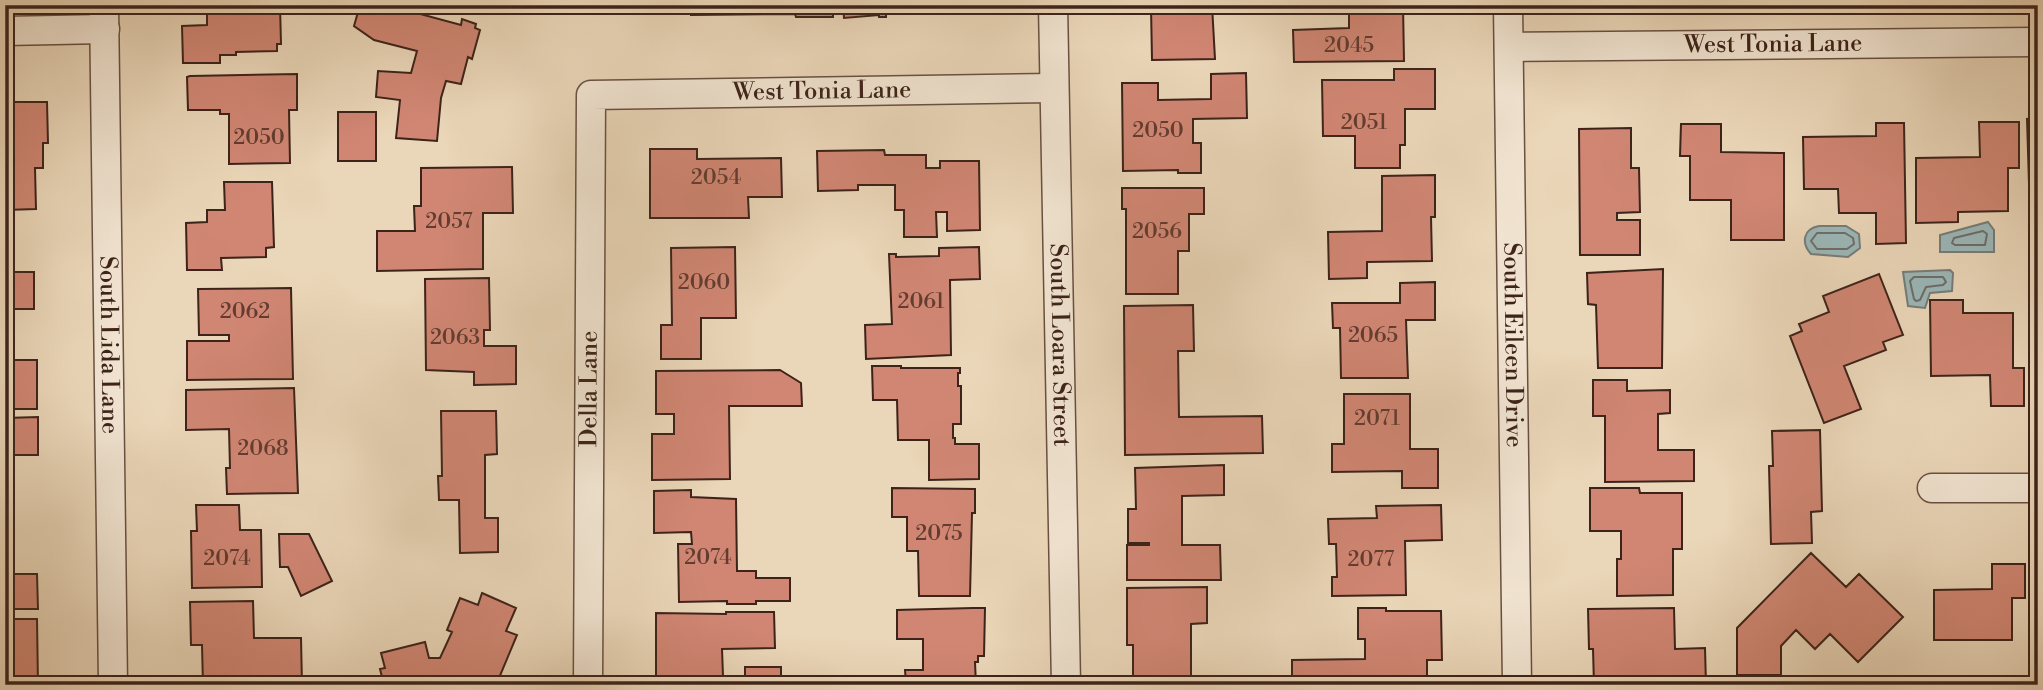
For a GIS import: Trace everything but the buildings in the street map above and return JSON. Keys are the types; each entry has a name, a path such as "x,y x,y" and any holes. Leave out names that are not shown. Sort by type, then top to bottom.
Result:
{"street":[{"name":"South Loara Street","path":"1053,5 1066,685"},
{"name":"South Eileen Drive","path":"1508,5 1517,685"},
{"path":"5,31 105,17"},
{"name":"South Lida Lane","path":"105,17 113,685"},
{"name":"West Tonia Lane","path":"1509,47 2038,42"},
{"name":"West Tonia Lane","path":"591,95 1054,88"},
{"name":"Della Lane","path":"588,685 591,95"},
{"path":"1933,488 2038,488"}],"water":[{"path":"1988,222 1994,230 1994,252 1940,252 1940,235"},
{"path":"1819,226 1846,226 1859,234 1860,248 1848,257 1811,254 1805,237 1810,230"},
{"path":"1950,270 1953,273 1952,291 1930,293 1925,308 1908,306 1903,272"}]}
